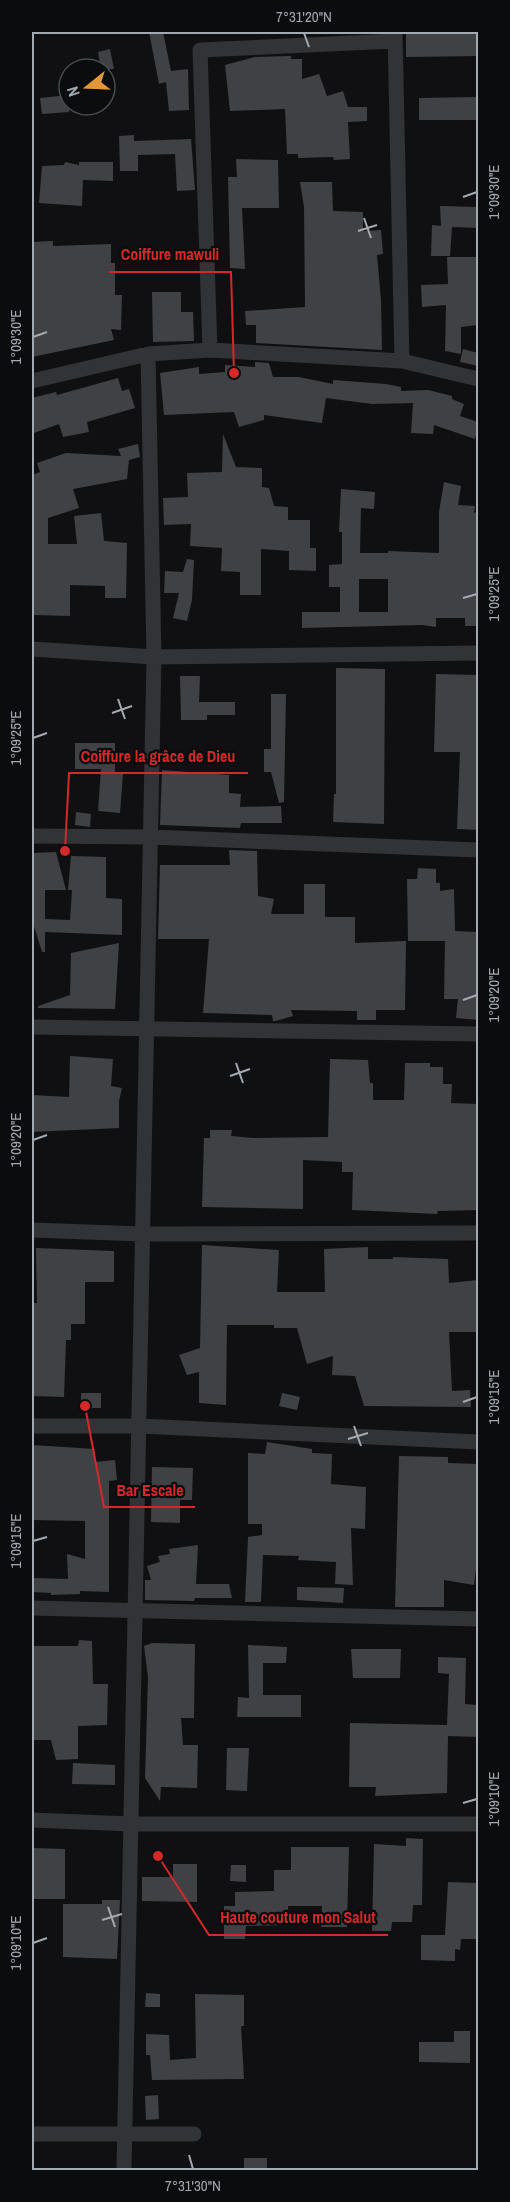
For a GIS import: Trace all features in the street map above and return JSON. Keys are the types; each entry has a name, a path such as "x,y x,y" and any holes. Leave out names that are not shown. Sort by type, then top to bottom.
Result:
{"street":[{"path":"210,350 200,50 395,36 402,361"},
{"path":"32,381 148,354 210,350 402,361 478,379"},
{"path":"124,2170 153,657 148,354"},
{"path":"32,649 153,657 478,653"},
{"path":"32,836 150,837 478,850"},
{"path":"32,1027 478,1034"},
{"path":"32,1230 142,1234 478,1233"},
{"path":"32,1426 138,1426 478,1442"},
{"path":"32,1608 478,1619"},
{"path":"32,1820 131,1824 478,1824"},
{"path":"32,2134 194,2134"}],"building":[{"path":"149,32 163,32 171,71 188,69 189,110 169,111 166,82 159,84"},
{"path":"406,32 478,32 478,56 406,57"},
{"path":"110,49 112,57 99,57 98,52"},
{"path":"291,56 291,59 302,59 302,79 319,74 327,96 343,91 348,107 367,107 367,121 348,122 350,159 298,158 298,154 287,154 285,109 230,111 225,65 255,57"},
{"path":"57,96 57,113 42,114 40,98"},
{"path":"478,97 478,120 419,120 419,98"},
{"path":"134,135 134,141 191,139 195,190 177,191 175,154 138,155 138,171 120,171 119,136"},
{"path":"236,159 278,160 279,208 242,208 245,269 230,268 228,177 237,177"},
{"path":"65,162 79,165 79,162 113,162 113,181 83,180 82,206 39,203 42,166 64,165"},
{"path":"300,182 332,182 333,211 363,212 363,231 381,230 383,254 377,255 382,350 256,343 256,325 246,325 245,311 305,307 304,207"},
{"path":"440,206 478,207 478,228 452,227 450,256 431,256 432,225 441,226"},
{"path":"53,241 53,246 111,244 111,263 115,263 115,295 122,295 121,330 111,329 114,340 32,357 32,242"},
{"path":"447,257 478,257 478,325 461,327 461,354 445,351 446,305 422,307 421,285 448,284"},
{"path":"152,292 181,292 181,312 193,312 194,341 153,342"},
{"path":"463,349 478,353 478,366 460,362"},
{"path":"255,362 269,363 273,377 299,377 333,384 333,380 386,384 401,387 401,391 428,390 452,396 452,399 464,404 460,416 478,422 475,439 434,425 433,434 411,433 413,403 372,404 326,398 322,423 264,415 264,420 239,427 234,412 164,415 160,373 199,367 199,374 225,372 225,365 255,367"},
{"path":"118,378 122,391 129,389 135,408 87,422 89,432 63,437 59,424 34,433 32,398 56,392 57,395"},
{"path":"223,434 236,467 262,468 262,487 269,488 274,506 288,507 288,520 310,520 310,548 316,548 316,571 289,570 289,551 261,549 261,595 240,595 240,572 221,571 222,548 190,546 191,524 164,525 163,498 188,497 187,473 222,472"},
{"path":"138,444 140,457 129,460 127,479 73,489 79,508 48,518 48,544 77,544 74,516 101,513 104,541 127,543 126,598 105,598 105,586 70,585 70,616 32,615 32,475 40,472 37,463 66,453 121,456 118,449"},
{"path":"444,482 461,486 458,505 475,506 474,513 478,511 478,626 465,626 465,618 436,618 436,627 422,625 302,628 302,612 340,612 340,587 329,587 329,565 342,564 342,532 339,532 341,489 375,492 374,509 361,508 360,553 388,553 388,551 439,553 439,512","holes":["359,579 388,579 388,612 359,612"]},
{"path":"187,559 194,560 192,600 187,621 173,618 179,593 164,593 165,571 183,572"},
{"path":"336,668 385,669 384,824 333,822 334,794 336,794"},
{"path":"436,674 478,675 478,830 457,829 460,752 434,752"},
{"path":"180,676 200,676 199,702 235,702 235,715 207,715 207,720 181,720"},
{"path":"271,694 286,694 284,802 279,803 271,772 264,772 264,749 271,749"},
{"path":"75,743 115,743 115,773 123,774 120,813 98,811 101,769 75,769"},
{"path":"162,770 229,775 229,793 241,794 240,807 281,806 282,823 241,823 240,828 160,825"},
{"path":"76,812 91,814 90,827 75,825"},
{"path":"229,850 257,851 258,896 274,899 271,914 304,914 304,884 325,884 325,917 355,917 355,943 406,941 405,1010 376,1010 376,1020 357,1020 357,1011 291,1010 293,1016 276,1021 273,1021 272,1015 203,1013 209,939 158,939 160,865 230,865"},
{"path":"56,852 66,890 45,890 45,919 70,920 72,890 68,890 71,856 106,857 106,898 122,899 122,935 45,932 45,952 42,952 32,920 32,853"},
{"path":"418,868 436,869 436,883 440,883 440,891 454,889 455,931 478,932 478,1020 456,1018 458,999 444,999 445,941 408,941 407,879 417,879"},
{"path":"119,943 115,1009 38,1008 38,1006 70,995 71,953"},
{"path":"70,1056 113,1059 111,1086 122,1088 119,1101 119,1128 32,1132 32,1095 69,1097"},
{"path":"330,1059 368,1060 370,1083 373,1083 373,1100 404,1100 405,1063 430,1063 430,1067 443,1067 443,1084 452,1084 451,1103 478,1104 478,1210 438,1211 437,1214 352,1210 353,1172 342,1172 342,1162 303,1160 303,1209 202,1207 204,1138 210,1138 210,1130 232,1130 231,1136 253,1138 328,1137"},
{"path":"202,1245 279,1250 277,1292 325,1292 324,1249 368,1247 368,1259 393,1259 393,1257 448,1259 449,1283 478,1280 478,1332 449,1332 452,1391 470,1390 471,1407 364,1406 355,1376 332,1375 333,1356 307,1364 297,1328 274,1328 274,1325 227,1325 226,1405 199,1403 199,1372 187,1375 179,1355 200,1348"},
{"path":"36,1248 114,1251 114,1282 85,1282 85,1324 71,1324 71,1340 66,1340 64,1397 32,1396 32,1303 37,1303"},
{"path":"81,1393 101,1393 101,1408 81,1408"},
{"path":"282,1393 300,1397 297,1410 279,1406"},
{"path":"267,1442 312,1449 312,1453 332,1454 331,1484 366,1487 365,1529 351,1528 353,1585 335,1584 336,1562 298,1560 299,1556 263,1555 261,1602 245,1602 248,1537 262,1535 262,1524 248,1524 248,1453 265,1454"},
{"path":"32,1445 95,1449 95,1462 115,1460 117,1480 109,1481 109,1592 80,1591 80,1594 51,1595 51,1593 32,1592 32,1578 68,1579 67,1554 85,1559 85,1521 32,1520"},
{"path":"399,1456 448,1457 448,1463 478,1464 478,1553 474,1585 444,1580 444,1607 395,1607"},
{"path":"152,1467 193,1468 192,1500 180,1500 180,1523 151,1522"},
{"path":"198,1545 196,1584 229,1584 232,1598 195,1598 194,1601 145,1600 145,1580 151,1580 147,1566 160,1562 158,1556 170,1554 169,1549"},
{"path":"297,1587 344,1588 343,1603 297,1600"},
{"path":"79,1640 92,1641 93,1684 108,1684 107,1725 78,1726 78,1759 56,1760 51,1740 32,1740 32,1646 78,1646"},
{"path":"152,1643 195,1644 194,1718 181,1718 183,1745 198,1745 197,1788 161,1787 160,1801 145,1778 148,1677 144,1646"},
{"path":"248,1645 287,1647 286,1663 263,1663 263,1695 301,1695 301,1717 237,1717 238,1697 249,1698"},
{"path":"351,1649 401,1649 400,1678 353,1678"},
{"path":"438,1657 466,1658 465,1704 478,1705 478,1737 448,1736 447,1793 375,1796 376,1787 349,1787 350,1723 447,1725 449,1674 438,1673"},
{"path":"227,1748 249,1748 247,1791 226,1790"},
{"path":"73,1763 115,1765 115,1785 72,1784"},
{"path":"406,1838 423,1839 422,1905 413,1905 412,1922 392,1922 391,1931 372,1931 374,1844 406,1846"},
{"path":"291,1847 349,1847 347,1927 321,1927 322,1906 288,1906 289,1925 246,1926 245,1939 224,1939 224,1906 235,1906 235,1892 274,1891 274,1870 291,1870"},
{"path":"32,1848 65,1849 65,1899 32,1899"},
{"path":"173,1864 197,1864 197,1902 142,1901 142,1877 173,1877"},
{"path":"231,1865 246,1865 246,1882 230,1881"},
{"path":"448,1882 478,1883 476,1939 461,1939 460,1950 455,1949 455,1961 421,1960 421,1935 445,1935"},
{"path":"102,1900 120,1900 117,1959 63,1957 63,1904 102,1904"},
{"path":"146,1993 160,1994 160,2007 145,2007"},
{"path":"195,1994 244,1995 244,2026 241,2026 244,2079 152,2080 150,2055 146,2055 146,2034 169,2035 170,2060 196,2058"},
{"path":"454,2031 470,2031 470,2063 419,2062 419,2042 454,2042"},
{"path":"158,2095 159,2119 146,2120 145,2096"},
{"path":"244,2158 267,2158 267,2170 244,2170"}],"place":[{"name":"Coiffure mawuli","path":"234,373"},
{"name":"Coiffure la grâce de Dieu","path":"65,851"},
{"name":"Bar Escale","path":"85,1406"},
{"name":"Haute couture mon Salut","path":"158,1856"}]}
